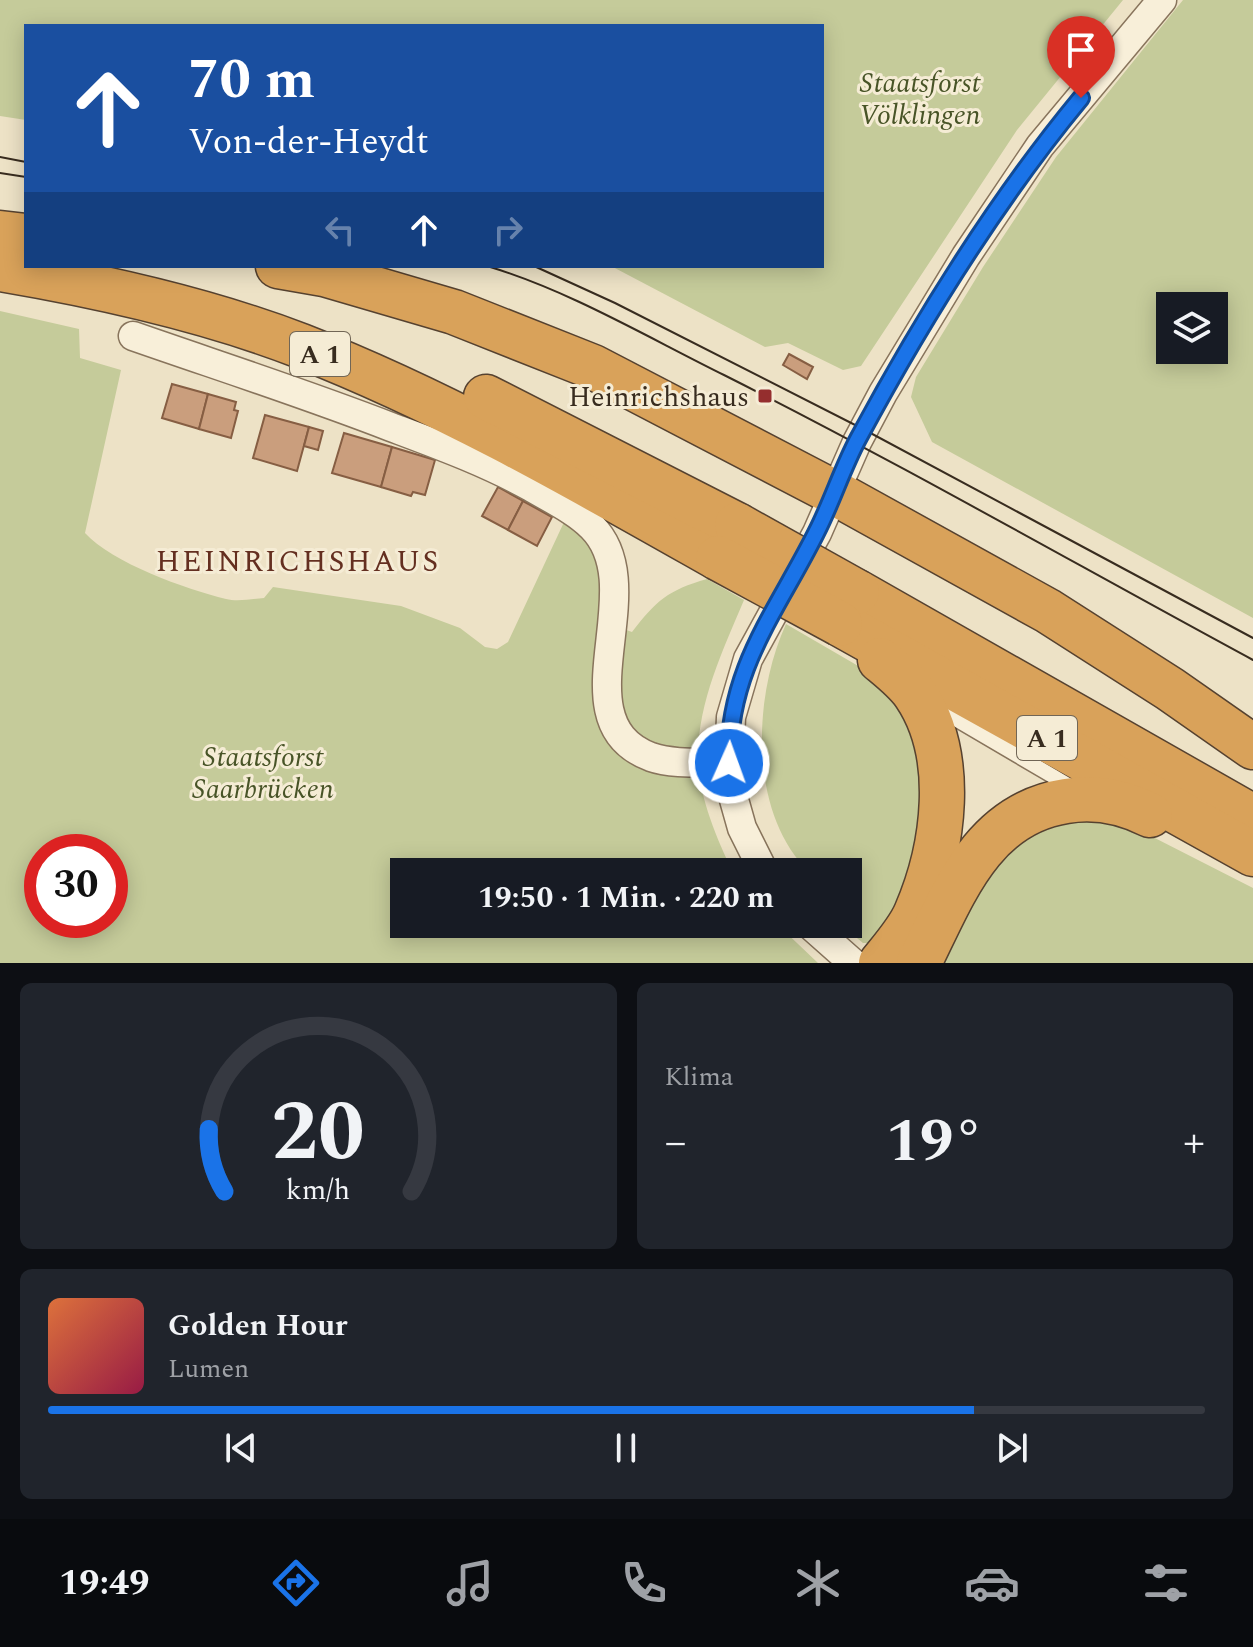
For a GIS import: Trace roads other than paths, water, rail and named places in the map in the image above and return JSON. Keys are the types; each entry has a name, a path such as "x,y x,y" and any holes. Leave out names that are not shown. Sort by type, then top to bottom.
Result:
{"highway":[{"path":"0,236 24,236"},
{"path":"0,236 24,243"},
{"name":"A 1","path":"139,268 216,287 307,317 400,355 522,414 728,542 848,608 1253,817"},
{"path":"290,268 324,274 454,312 593,367 835,493 1048,611 1170,689 1253,747"},
{"name":"A 1","path":"0,269 116,292 208,315 297,345 388,382 728,542"},
{"path":"848,608 915,694 937,744 941,770 934,856 915,916 881,963"},
{"name":"A 1","path":"848,608 1253,854"},
{"path":"919,963 959,883 983,847 1000,828 1044,804 1113,801 1136,808 1186,833 1253,854"}],"street":[{"path":"757,858 742,828 733,796 729,763 731,717 748,659 812,541 851,453 883,393 966,256 1040,146 1162,0"},
{"path":"133,336 445,447 515,478 570,510 591,526 604,542 612,560 615,610 605,696 620,734 637,750 652,757 729,763"},
{"path":"825,938 853,963"}],"lane":[{"path":"915,694 1096,800"}],"tram line":[{"path":"0,157 24,162"},
{"path":"0,173 24,177"},
{"path":"493,268 578,301 791,409 1253,660"},
{"path":"538,268 615,303 863,429 1253,638"}],"place":[{"name":"Heinrichshaus","path":"765,396"}],"district":[{"name":"HEINRICHSHAUS","path":"298,561"}],"park label":[{"name":"Staatsforst Völklingen","path":"920,98"},
{"name":"Staatsforst Saarbrücken","path":"263,772"}]}
